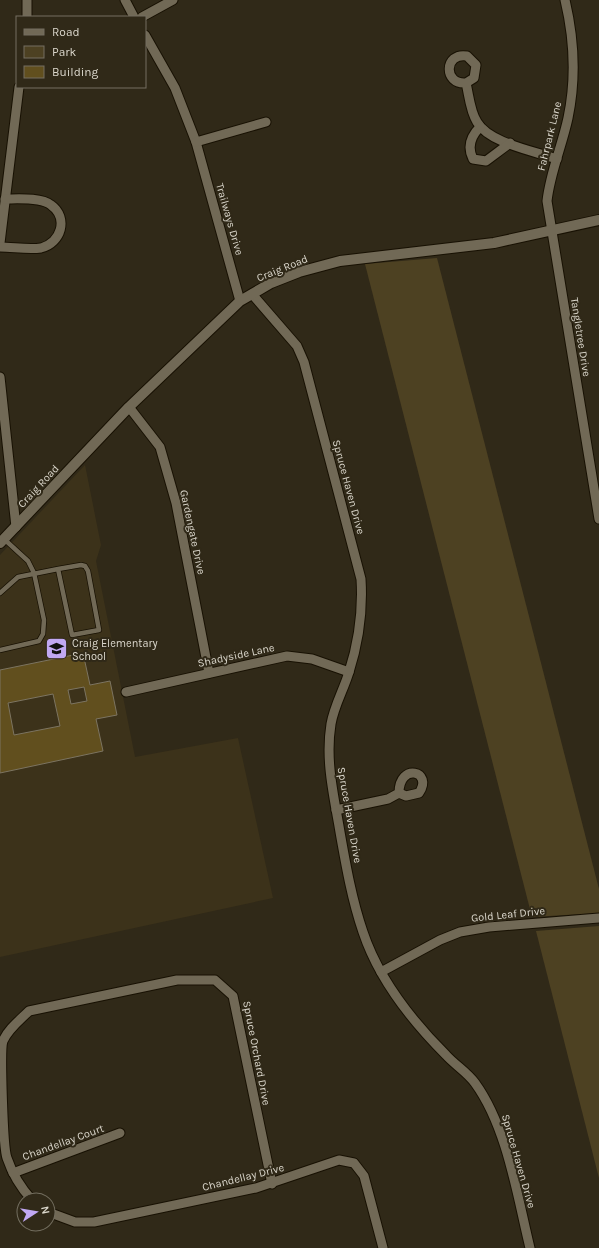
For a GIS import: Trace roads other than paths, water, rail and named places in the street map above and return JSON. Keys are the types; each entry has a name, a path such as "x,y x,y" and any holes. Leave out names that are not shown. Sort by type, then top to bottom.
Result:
{"main road":[{"name":"Craig Road","path":"2,541 129,407 240,302 252,294 292,275 330,263 367,257 494,244 599,220"}],"street":[{"path":"27,16 28,0"},
{"path":"125,0 133,16"},
{"path":"144,16 173,0"},
{"name":"Fahrpark Lane","path":"552,231 547,201 550,179 568,118 573,72 572,45 565,0"},
{"name":"Trailways Drive","path":"146,38 174,88 196,142 240,302"},
{"path":"466,83 474,115 480,127 495,138 557,159"},
{"path":"0,243 19,88"},
{"path":"196,142 266,122"},
{"path":"480,127 470,142 470,152 474,159 486,160 510,143"},
{"path":"0,247 40,248 50,244 60,234 61,219 51,205 35,200 5,199"},
{"name":"Tangletree Drive","path":"552,231 599,519"},
{"name":"Spruce Haven Drive","path":"252,294 297,346 304,362 359,571 363,606 358,639 349,672 331,722 328,749 330,780 355,907 371,953 396,996 414,1021 446,1056 474,1081 498,1122 530,1248"},
{"path":"0,377 16,527"},
{"name":"Gardengate Drive","path":"129,407 160,447 176,503 209,673"},
{"name":"Shadyside Lane","path":"126,692 287,656 312,659 349,672"},
{"path":"336,810 388,799 398,793"},
{"name":"Gold Leaf Drive","path":"381,972 440,940 460,932 489,926 599,918"},
{"name":"Spruce Orchard Drive","path":"14,1173 6,1157 3,1133 2,1042 13,1027 29,1011 177,980 215,980 233,996 272,1184"},
{"name":"Chandellay Court","path":"14,1173 120,1133"},
{"name":"Chandellay Drive","path":"56,1215 75,1222 94,1222 272,1184 339,1160 354,1163 364,1176 383,1248"},
{"path":"14,1173 25,1192"}],"lane":[{"path":"0,650 39,640 43,634 44,620 34,573 28,561 2,541"},
{"path":"0,593 18,577 81,564 85,566 88,571 99,630 72,636 58,569"}],"place":[{"name":"Craig Elementary School","path":"57,649"}]}
